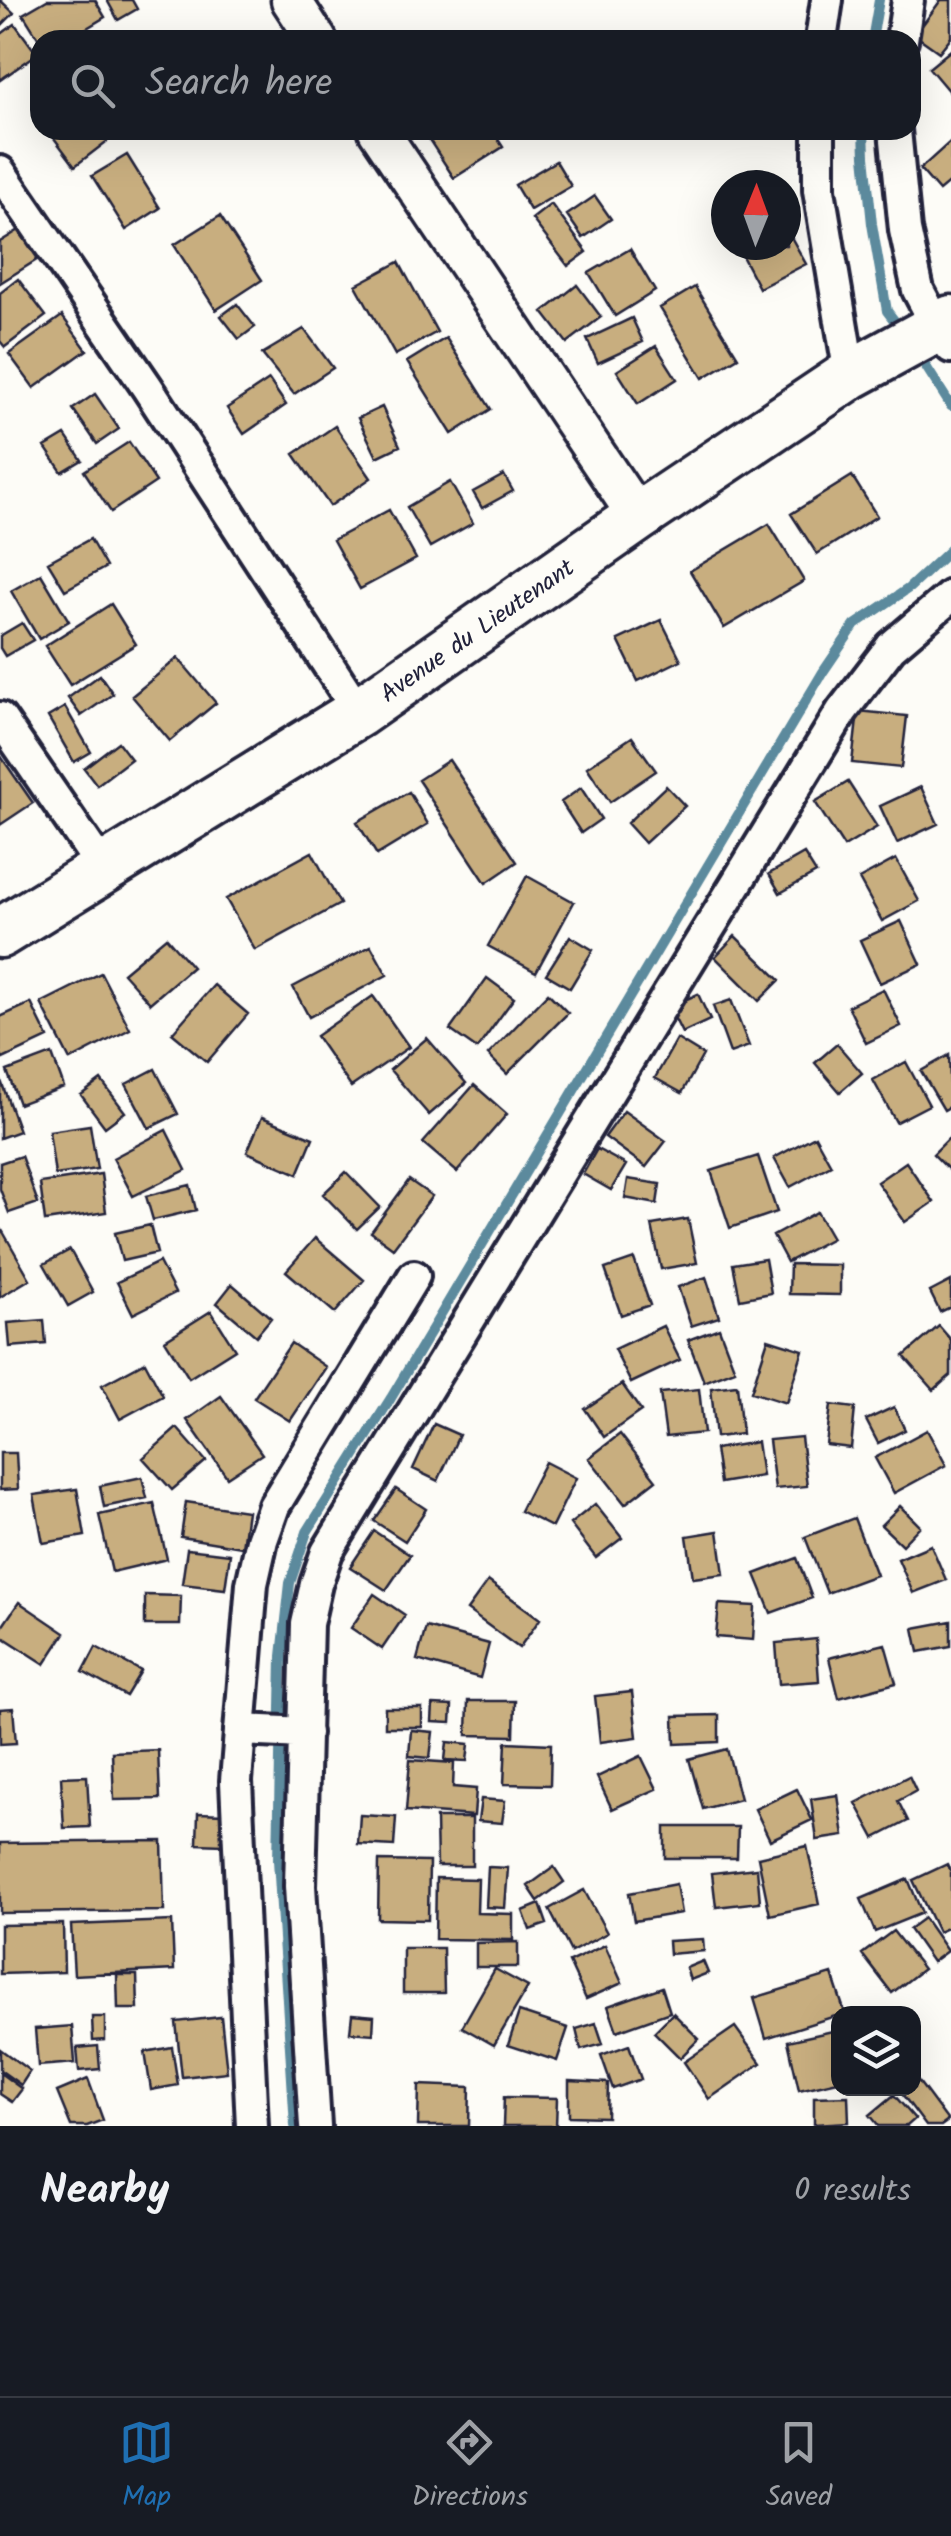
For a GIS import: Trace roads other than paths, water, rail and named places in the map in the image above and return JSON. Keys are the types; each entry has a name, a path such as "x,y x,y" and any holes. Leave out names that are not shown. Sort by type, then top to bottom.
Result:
{"main road":[{"name":"Avenue du Lieutenant","path":"0,933 360,712 638,517 860,370 947,332"}],"street":[{"path":"291,0 310,30"},
{"path":"823,30 828,0"},
{"path":"904,30 908,0"},
{"path":"385,140 638,517"},
{"path":"819,140 819,190 860,370"},
{"path":"896,140 905,230 918,290 947,332"},
{"path":"0,172 147,387 360,712"},
{"path":"315,2126 301,1902 307,1624 327,1552 842,710 891,647 951,596"},
{"path":"0,718 104,868"},
{"path":"252,2126 236,1804 252,1584 262,1540 284,1490 414,1276"},
{"path":"240,1730 305,1733"}],"waterway":[{"path":"874,30 879,0"},
{"path":"864,140 872,224 887,311 903,332"},
{"path":"918,354 951,406"},
{"path":"295,2126 278,1860 282,1656 290,1583 307,1532 391,1398 823,672 855,625 909,588 951,549"}]}
